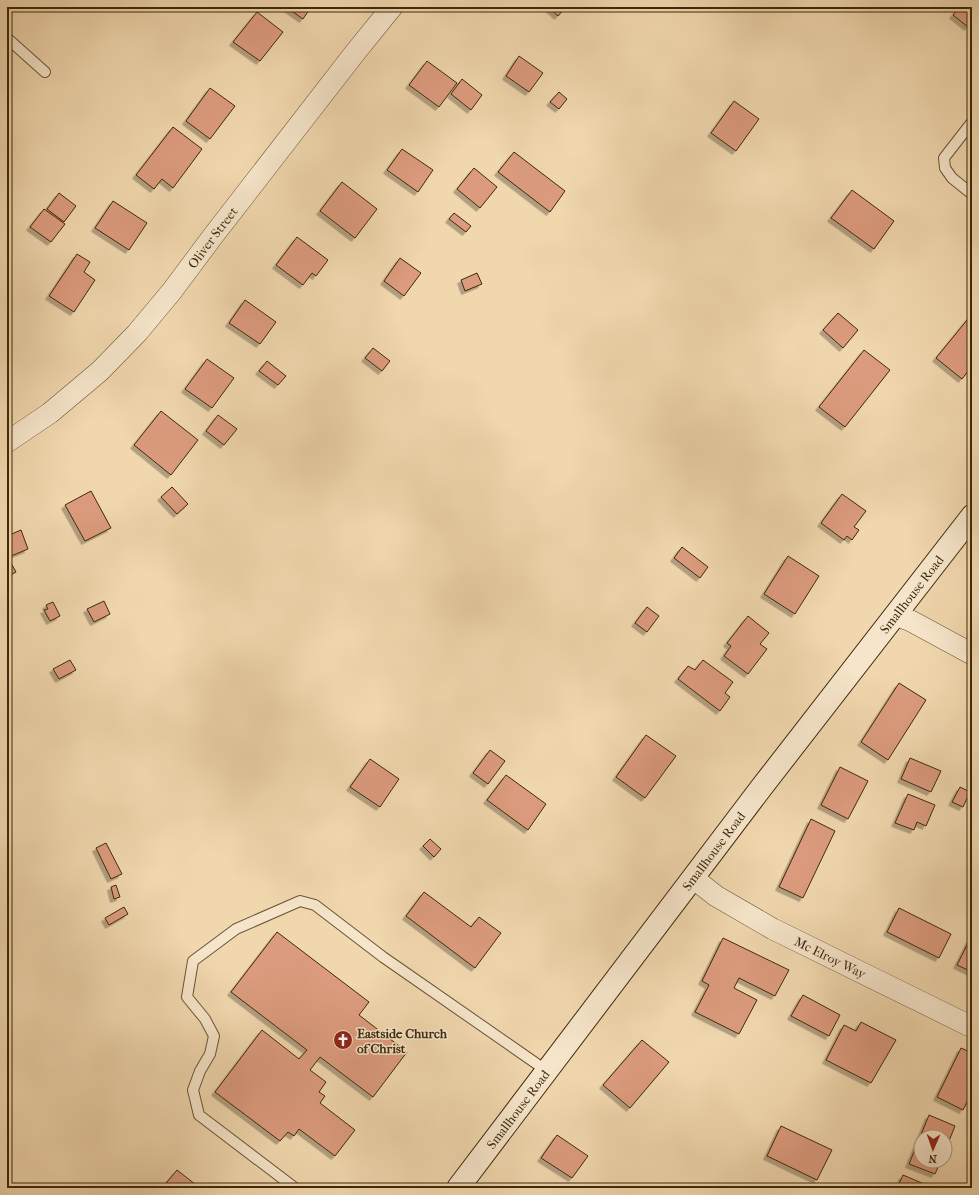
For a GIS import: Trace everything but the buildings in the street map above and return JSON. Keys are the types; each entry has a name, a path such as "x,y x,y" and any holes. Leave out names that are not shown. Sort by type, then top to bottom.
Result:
{"street":[{"name":"Oliver Street","path":"7,442 50,413 100,371 137,333 172,291 213,236 392,7"},
{"name":"Smallhouse Road","path":"458,1188 693,878 972,516"},
{"path":"895,614 972,654"},
{"name":"Mc Elroy Way","path":"693,878 716,896 773,929 972,1027"}],"lane":[{"path":"7,38 44,72"},
{"path":"971,124 944,158 945,168 952,178 972,194"},
{"path":"296,1188 199,1116 193,1090 200,1071 210,1054 214,1036 205,1019 187,997 193,961 236,929 300,901 315,905 383,957 547,1071"}],"place":[{"name":"Eastside Church of Christ","path":"343,1040"}]}
